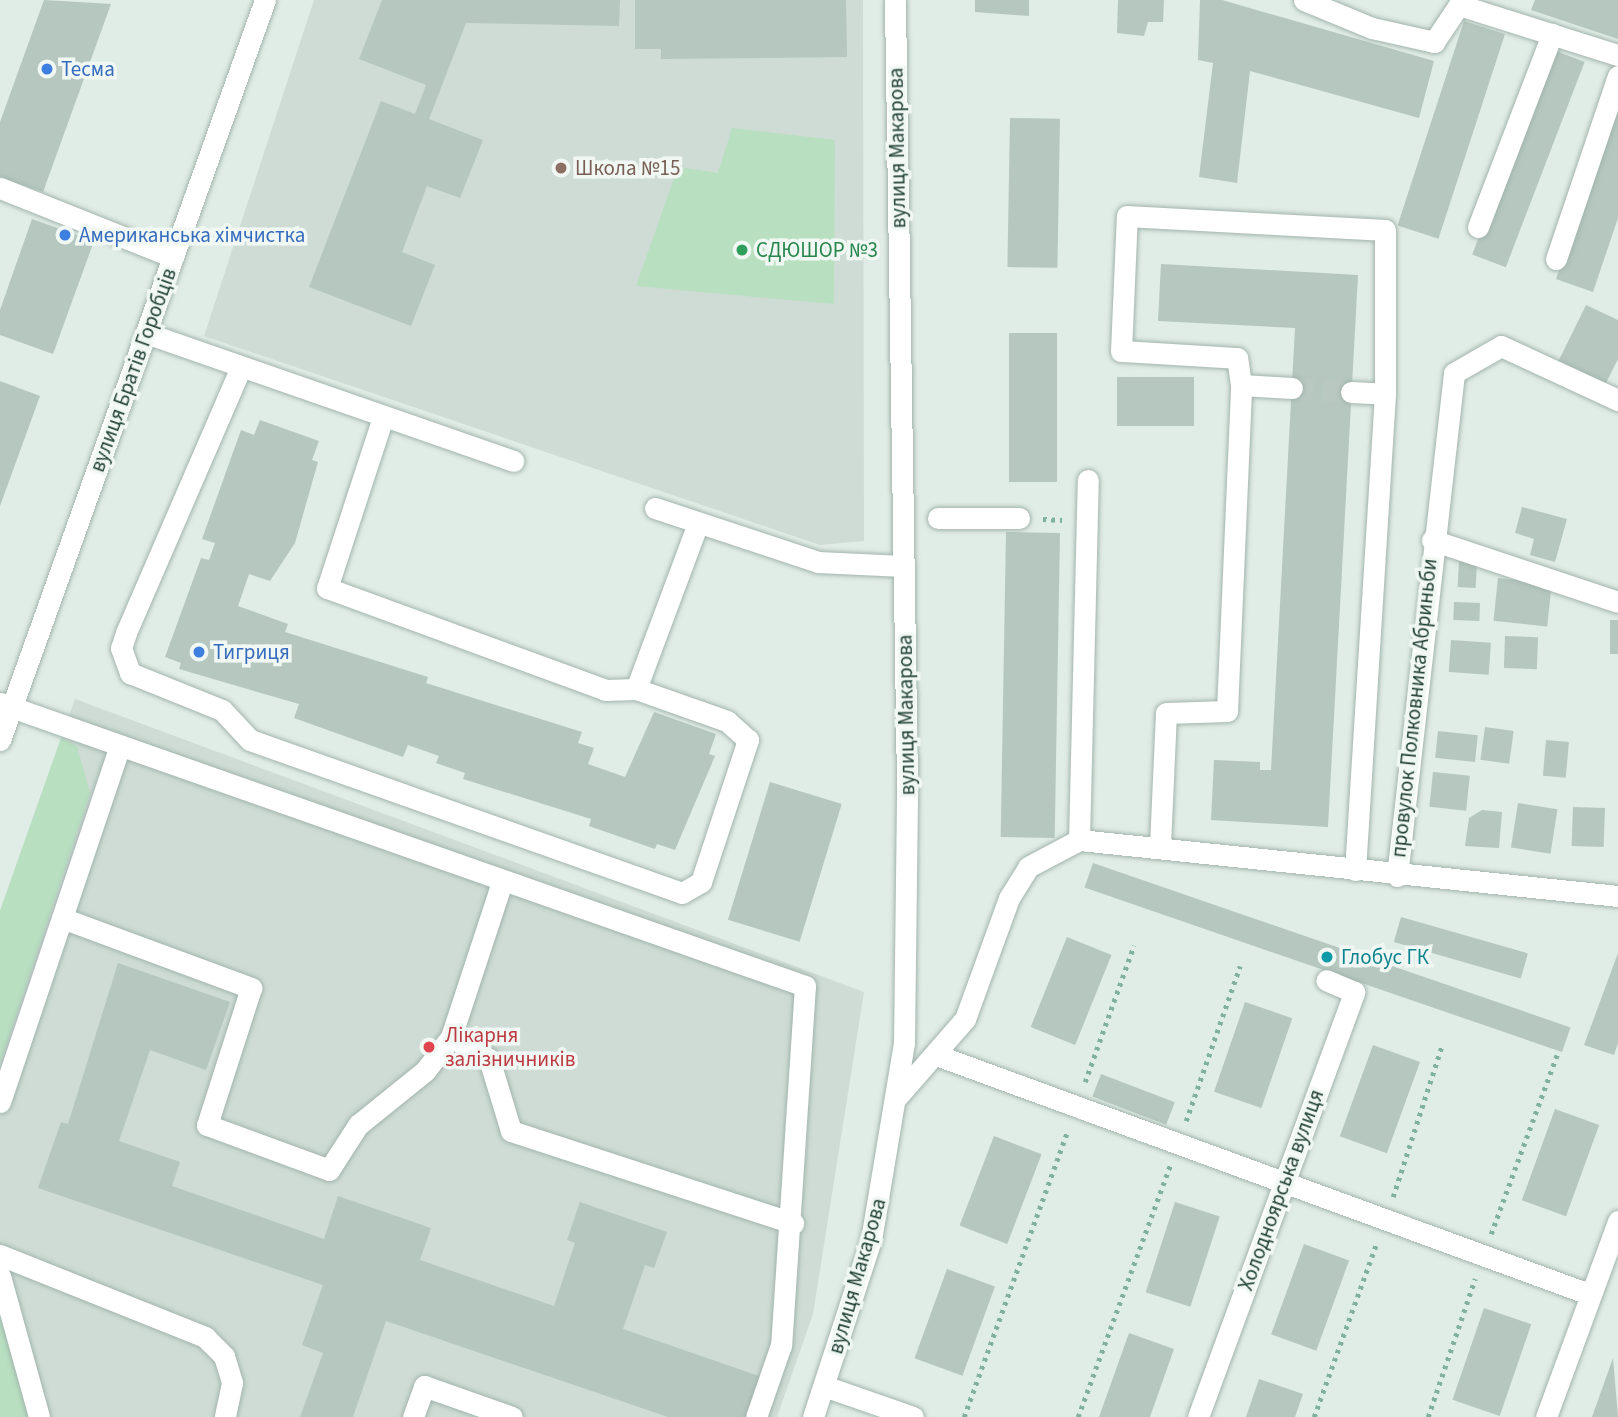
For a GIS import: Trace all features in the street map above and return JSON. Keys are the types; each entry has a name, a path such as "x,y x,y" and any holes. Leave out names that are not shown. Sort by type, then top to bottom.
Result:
{"street":[{"name":"вулиця Братів Горобців","path":"0,740 7,705 146,333 265,0"},
{"name":"вулиця Макарова","path":"813,1417 869,1249 897,1097 908,978 895,0"},
{"path":"1304,0 1372,28 1434,42 1459,5 1618,55"},
{"path":"1478,227 1552,34"},
{"path":"1556,259 1618,76"},
{"path":"0,188 173,257"},
{"path":"1160,845 1166,713 1227,711 1241,385 1237,358 1121,351 1127,216 1385,230 1385,394 1355,870"},
{"path":"146,333 513,461"},
{"name":"провулок Полковника Абриньби","path":"1397,876 1432,540 1454,373 1501,346 1618,400"},
{"path":"241,367 126,633 121,648 130,673 222,710 250,740 682,893 701,883 748,740 727,722 636,689 605,690 327,588 327,574 383,417"},
{"path":"1241,385 1292,388"},
{"path":"1352,392 1385,394"},
{"path":"897,1097 939,1056 965,1019 1017,883 1028,867 1079,839 1088,481"},
{"path":"655,508 818,562 903,566"},
{"path":"938,519 1019,519"},
{"path":"636,689 698,523"},
{"name":"провулок Полковника Абриньби","path":"1432,540 1618,602"},
{"path":"7,705 502,882 805,986 793,1223 781,1345 756,1417"},
{"path":"0,1102 120,746"},
{"name":"провулок Полковника Абриньби","path":"1079,839 1160,845 1397,876 1618,896"},
{"path":"62,918 251,988 207,1125 328,1170 358,1125 425,1071 451,1037 502,882"},
{"name":"Холодноярська вулиця","path":"1198,1417 1354,992 1326,980"},
{"path":"451,1037 489,1059 510,1131 793,1223"},
{"path":"939,1056 1589,1294"},
{"path":"1546,1417 1618,1221"},
{"path":"0,1255 205,1337 224,1356 232,1383 225,1417"},
{"path":"0,1276 39,1417"},
{"path":"413,1417 424,1386 512,1417"},
{"path":"824,1386 913,1417"}],"path":[{"path":"1019,519 1087,521"},
{"path":"964,1417 1134,945"},
{"path":"1078,1417 1240,967"}],"shaded area":[{"name":"Школа №15","path":"314,0 863,0 864,541 820,545 204,336"},
{"name":"Лікарня залізничників","path":"75,699 864,992 813,1314 777,1417 0,1417 0,911"}],"green space":[{"name":"СДЮШОР №3","path":"732,128 835,140 834,304 636,286 678,167 718,173"},
{"path":"61,738 77,746 90,793 0,1064 0,911"},
{"path":"0,1313 30,1417 0,1417"}],"building":[{"path":"44,0 111,4 43,192 0,177 0,122"},
{"path":"382,0 620,0 619,26 466,23 429,119 483,140 460,198 427,186 402,252 435,265 411,326 309,287 381,101 415,114 426,85 359,59"},
{"path":"635,0 846,0 847,57 661,59 661,49 635,49"},
{"path":"975,0 1029,0 1029,16 975,12"},
{"path":"1118,0 1164,0 1163,22 1148,22 1144,36 1117,33"},
{"path":"1200,0 1222,0 1434,61 1419,118 1250,71 1237,183 1199,177 1213,63 1198,60"},
{"path":"1535,0 1618,0 1618,39 1531,10"},
{"path":"1464,21 1505,34 1438,239 1398,225"},
{"path":"1551,49 1585,62 1506,267 1472,254"},
{"path":"1618,99 1618,218 1593,292 1556,279"},
{"path":"1010,118 1060,119 1057,268 1007,267"},
{"path":"32,219 94,241 53,354 0,335 0,310"},
{"path":"1161,264 1358,275 1328,827 1211,820 1214,760 1260,762 1260,770 1271,770 1295,328 1158,321"},
{"path":"1586,305 1618,320 1618,359 1605,385 1558,362"},
{"path":"1009,333 1057,333 1057,482 1009,482"},
{"path":"1117,377 1194,377 1194,426 1117,426"},
{"path":"0,381 40,396 0,506"},
{"path":"260,420 319,441 312,460 318,462 295,543 270,581 249,574 238,606 288,624 285,632 428,677 426,683 582,732 578,743 594,748 588,764 625,777 654,712 716,734 709,754 715,756 675,850 657,844 655,849 589,826 591,819 463,779 465,773 436,763 439,756 408,745 403,757 294,718 299,704 179,669 181,663 165,657 201,558 209,560 215,543 202,539 241,430 254,435"},
{"path":"1522,507 1567,519 1555,562 1530,555 1534,539 1515,533"},
{"path":"1006,532 1060,533 1055,838 1001,837"},
{"path":"1459,561 1477,562 1476,588 1458,587"},
{"path":"1498,578 1552,584 1547,626 1494,621"},
{"path":"1454,602 1480,603 1479,621 1453,620"},
{"path":"1610,620 1618,620 1618,654 1610,654"},
{"path":"1505,636 1538,637 1537,669 1504,668"},
{"path":"1451,640 1491,643 1489,675 1449,672"},
{"path":"1485,727 1514,731 1509,764 1480,760"},
{"path":"1438,731 1478,735 1475,762 1435,758"},
{"path":"1546,740 1569,742 1566,778 1543,776"},
{"path":"1433,772 1470,776 1466,811 1429,807"},
{"path":"770,782 842,804 800,942 728,920"},
{"path":"1518,803 1558,809 1550,854 1511,847"},
{"path":"1573,807 1605,808 1604,847 1572,846"},
{"path":"1482,810 1502,812 1499,848 1465,846 1469,818"},
{"name":"Глобус ГК","path":"1093,863 1570,1027 1562,1052 1085,888"},
{"path":"1401,917 1528,953 1521,978 1394,942"},
{"path":"1067,937 1112,955 1075,1045 1031,1027"},
{"path":"1618,953 1618,1043 1614,1055 1584,1045"},
{"path":"118,963 230,1002 206,1070 150,1050 119,1141 180,1162 172,1186 324,1239 338,1196 431,1228 420,1260 554,1306 575,1243 567,1240 580,1202 667,1232 654,1268 645,1265 623,1329 765,1378 752,1417 668,1417 386,1321 353,1417 300,1417 323,1353 302,1345 323,1285 38,1188 61,1122 68,1124"},
{"path":"1245,1002 1292,1018 1261,1108 1214,1092"},
{"path":"1373,1045 1420,1062 1387,1153 1340,1136"},
{"path":"1101,1074 1175,1102 1166,1125 1092,1096"},
{"path":"1555,1109 1599,1125 1566,1216 1522,1200"},
{"path":"994,1136 1042,1154 1007,1244 960,1226"},
{"path":"1175,1202 1220,1217 1190,1307 1146,1292"},
{"path":"1304,1244 1349,1260 1316,1351 1271,1334"},
{"path":"947,1269 995,1286 962,1376 915,1358"},
{"path":"1484,1308 1531,1324 1500,1416 1452,1400"},
{"path":"1129,1333 1174,1349 1150,1417 1099,1417"},
{"path":"1613,1358 1618,1417 1592,1417"},
{"path":"1259,1379 1303,1394 1295,1417 1246,1417"}],"tunnel":[{"path":"1292,388 1351,392"}],"place":[{"name":"Тесма","path":"47,69"},
{"name":"Школа №15","path":"561,168"},
{"name":"Американська хімчистка","path":"65,235"},
{"name":"СДЮШОР №3","path":"742,250"},
{"name":"Тигриця","path":"199,652"},
{"name":"Глобус ГК","path":"1327,957"},
{"name":"Лікарня залізничників","path":"429,1047"}]}
